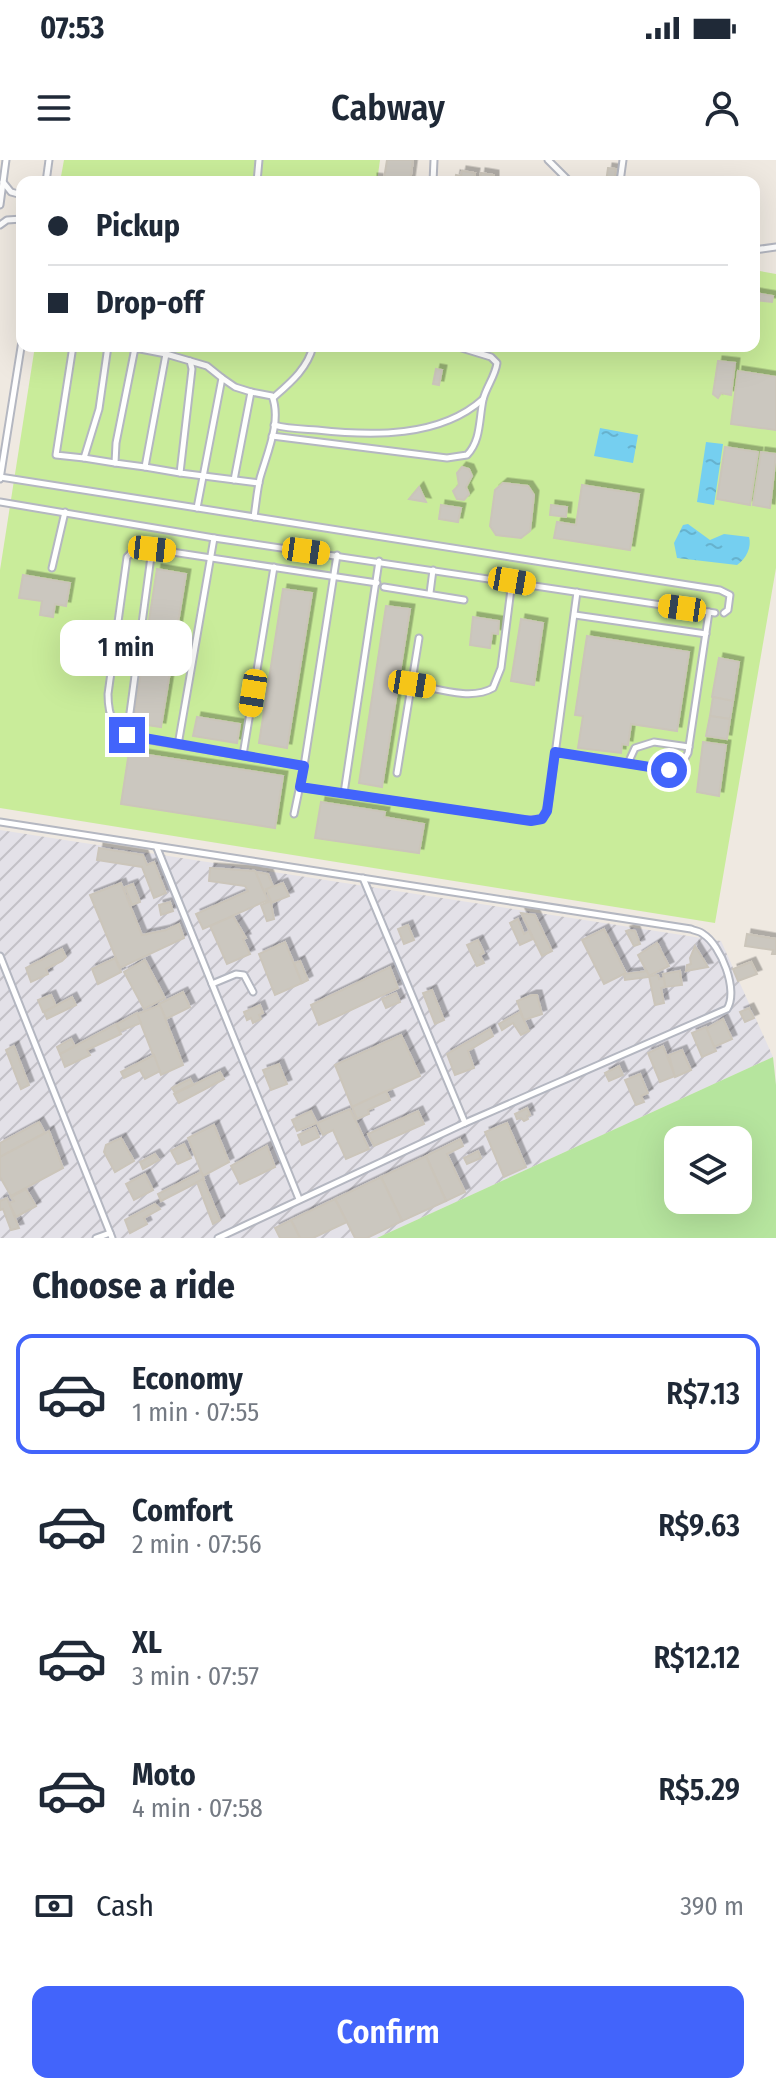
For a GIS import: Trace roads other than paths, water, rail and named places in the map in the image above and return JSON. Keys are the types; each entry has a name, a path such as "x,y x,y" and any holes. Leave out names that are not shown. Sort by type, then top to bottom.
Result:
{"lane":[{"path":"0,205 6,160"},
{"path":"548,160 564,176"},
{"path":"3,181 11,192 16,193"},
{"path":"20,352 0,479 720,590 730,595 731,600 724,613"},
{"path":"72,352 56,455 259,483"},
{"path":"84,458 99,409 107,352"},
{"path":"115,463 131,352"},
{"path":"156,352 207,366 235,387 274,397"},
{"path":"274,397 292,382 311,352"},
{"path":"272,436 447,458 467,455 474,445 483,399 496,373 497,363 491,357 475,352"},
{"path":"145,467 166,354"},
{"path":"180,473 192,369 190,361"},
{"path":"197,508 222,378"},
{"path":"234,480 251,392"},
{"path":"254,517 274,425 274,397"},
{"path":"274,425 370,435 405,431 463,414 483,399"},
{"path":"293,427 294,440"},
{"path":"370,435 371,447"},
{"path":"0,502 214,538 712,612 686,760 669,770 629,761 555,752"},
{"path":"52,568 65,512"},
{"path":"178,745 214,538"},
{"path":"127,735 152,549"},
{"path":"304,766 178,745 127,735 118,730 109,715 108,694 127,557 134,550 152,549 377,583"},
{"path":"294,814 304,766 331,576 337,555"},
{"path":"344,793 379,561"},
{"path":"243,755 274,567"},
{"path":"430,593 433,570"},
{"path":"412,684 472,693 493,688 501,668 512,581"},
{"path":"384,587 464,600"},
{"path":"300,787 537,821 544,816 548,806 577,592"},
{"path":"575,615 706,634"},
{"path":"397,773 419,638"},
{"path":"629,761 635,748 648,742 689,747"},
{"path":"0,822 691,929 705,934 726,968 732,988 732,999 727,1009 465,1123 218,1238"},
{"path":"156,847 299,1199"},
{"path":"363,878 465,1123"},
{"path":"0,956 111,1236 96,1238"},
{"path":"212,984 236,974 244,975 253,992"}],"water":[{"path":"600,428 638,435 633,463 594,456"},
{"path":"706,442 723,444 714,505 697,502"},
{"path":"688,524 710,540 724,534 749,537 748,552 737,565 677,558 674,543 683,525"}]}
